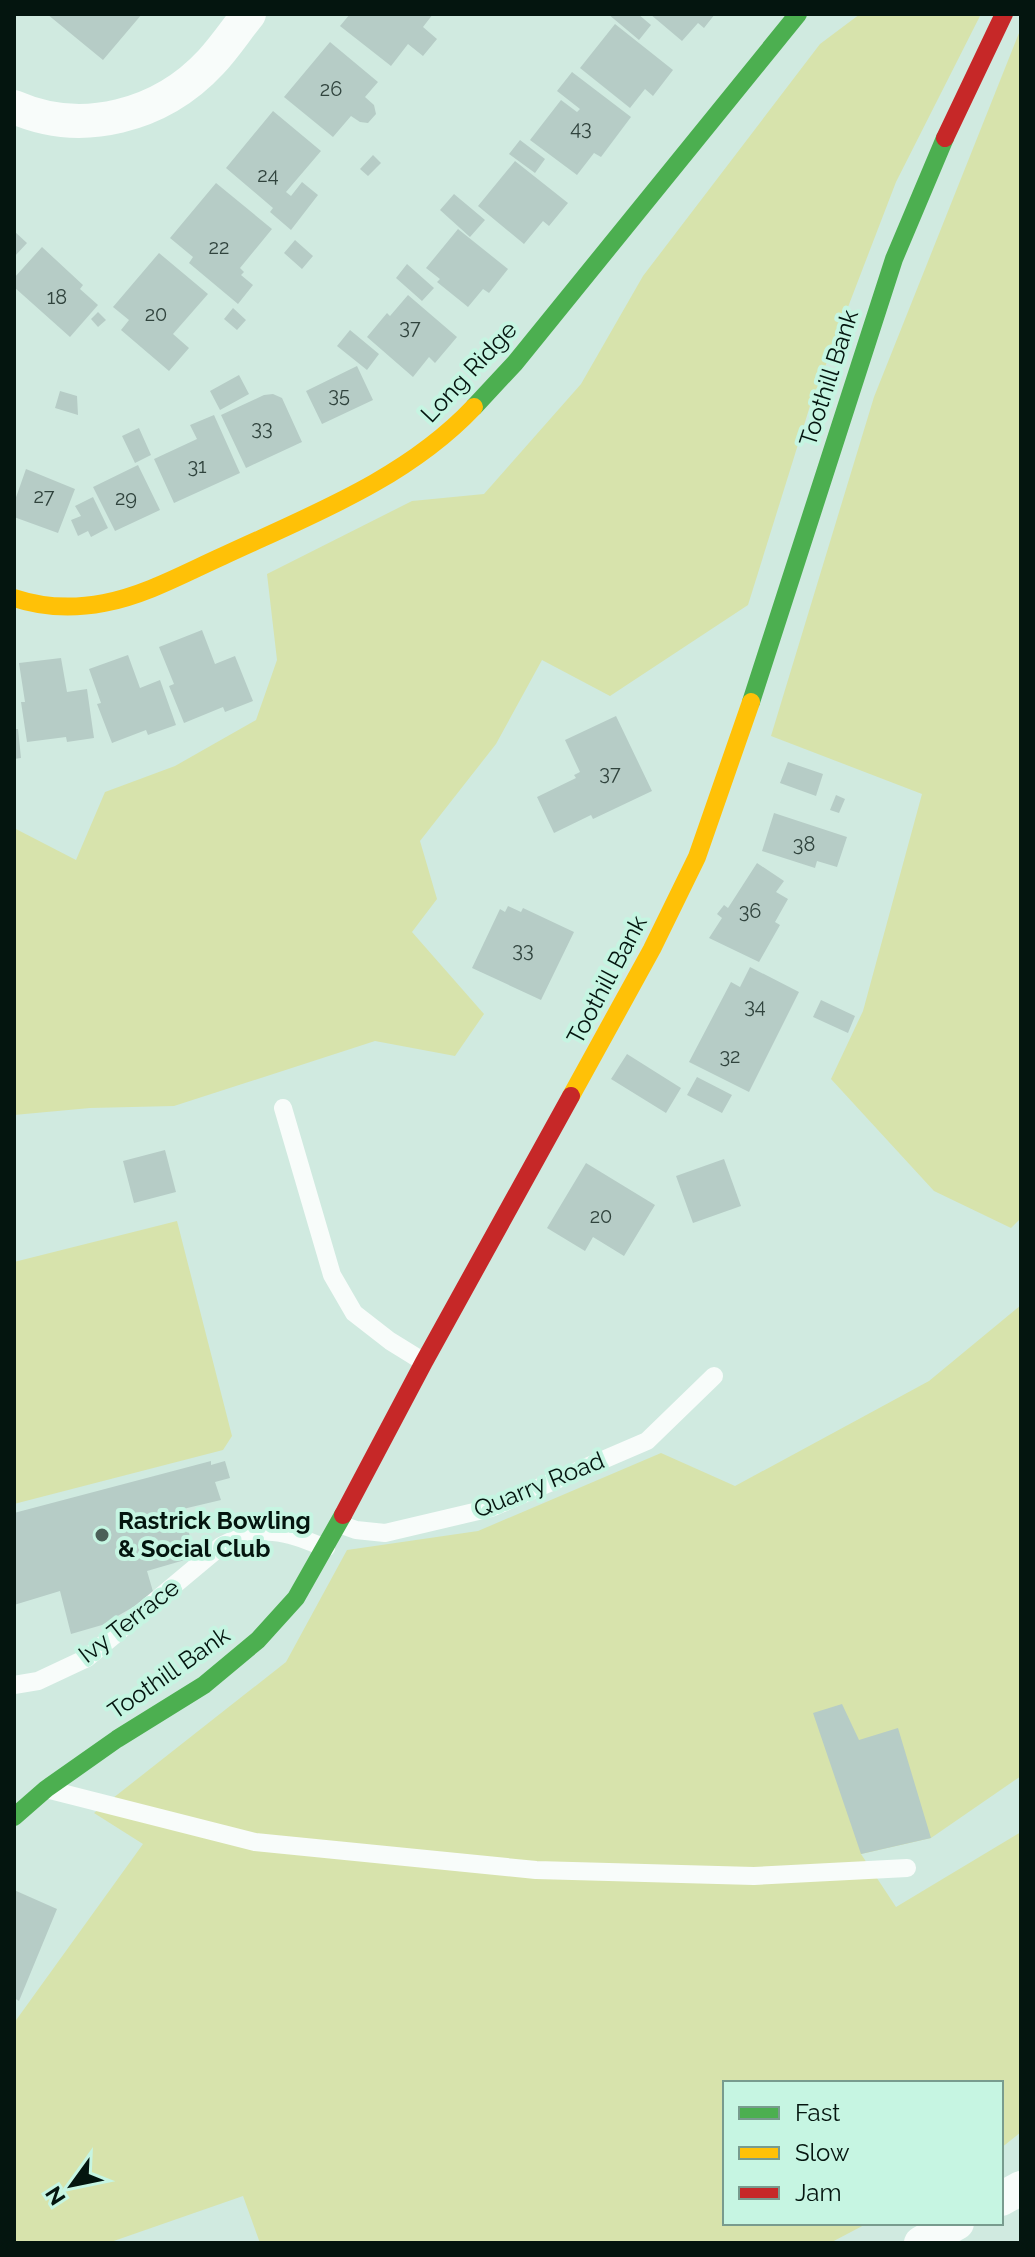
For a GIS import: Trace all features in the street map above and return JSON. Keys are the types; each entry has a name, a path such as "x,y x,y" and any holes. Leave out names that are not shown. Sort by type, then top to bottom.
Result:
{"street":[{"path":"14,107 29,114 86,121 122,117 140,110 185,85 210,63 249,14"},
{"name":"Long Ridge","path":"14,598 53,607 81,607 137,595 342,501 433,446 515,363 798,14"},
{"name":"Toothill Bank","path":"14,1817 46,1789 117,1739 204,1685 258,1640 296,1598 326,1548 424,1362 652,949 697,857 741,734 894,259 948,131 1004,14"},
{"path":"1003,2198 1021,2188"},
{"path":"921,2243 953,2225"}],"lane":[{"path":"283,1108 332,1275 354,1313 424,1362"},
{"name":"Quarry Road","path":"339,1524 356,1530 385,1533 491,1508 647,1441 714,1376"},
{"name":"Ivy Terrace","path":"14,1685 38,1681 87,1658 221,1546 238,1537 254,1531 275,1530 326,1548"},
{"path":"46,1789 255,1842 520,1869 754,1876 907,1868"}],"green space":[{"path":"860,14 981,14 896,182 810,406 748,605 610,696 542,660 496,744 420,841 437,899 412,932 484,1014 455,1056 375,1041 174,1106 90,1108 14,1115 14,828 76,860 105,792 175,766 256,720 277,660 267,574 412,501 484,494 581,384 643,276 820,44"},
{"path":"1021,28 1021,1218 1011,1228 934,1191 831,1079 863,1011 922,794 771,736 874,397"},
{"path":"177,1221 232,1436 223,1450 14,1504 14,1262"},
{"path":"1021,1305 1021,1776 931,1838 861,1854 896,1907 1021,1832 1021,2132 1003,2146 1003,2081 723,2081 723,2225 864,2225 830,2243 260,2243 243,2196 108,2243 14,2243 14,2023 143,1844 94,1813 286,1662 347,1550 478,1531 661,1453 735,1486 929,1381"}],"building":[{"path":"47,14 142,14 103,60"},
{"path":"350,14 433,14 423,27 437,39 423,56 408,44 391,66 340,26"},
{"path":"608,14 638,14 651,25 639,40"},
{"path":"650,14 715,14 704,28 698,23 682,41"},
{"path":"615,24 673,70 653,96 645,89 630,108 580,68"},
{"path":"330,42 378,82 365,97 374,105 376,114 368,123 351,116 333,137 284,97"},
{"path":"572,72 631,117 601,157 594,153 577,175 530,140 561,100 577,112 580,109 557,91"},
{"path":"273,111 321,151 286,192 291,196 302,182 318,195 291,230 270,212 273,208 226,168"},
{"path":"520,140 545,159 535,173 509,154"},
{"path":"373,155 381,163 368,176 360,169"},
{"path":"515,161 568,203 549,226 543,221 524,244 478,206"},
{"path":"216,183 272,229 240,268 244,272 241,275 253,285 238,304 189,263 193,257 170,238"},
{"path":"454,194 485,220 470,237 440,210"},
{"path":"458,229 508,269 489,293 483,289 468,307 437,282 440,279 426,268"},
{"path":"14,231 27,243 14,257"},
{"path":"295,240 313,256 302,269 284,253"},
{"path":"42,247 83,285 80,289 98,305 70,337 14,287 14,278"},
{"path":"159,253 208,294 173,334 189,348 169,371 121,330 129,320 113,307"},
{"path":"407,264 434,288 422,301 396,278"},
{"path":"408,295 457,337 435,363 429,357 413,377 367,337 387,313 390,316"},
{"path":"233,308 246,320 237,330 224,319"},
{"path":"98,312 106,320 98,327 91,319"},
{"path":"350,330 379,354 367,370 337,346"},
{"path":"357,366 373,400 322,424 306,391"},
{"path":"239,375 249,394 220,410 210,391"},
{"path":"60,391 77,396 78,415 55,408"},
{"path":"273,394 282,398 302,442 246,468 221,415 264,395"},
{"path":"214,415 240,473 174,503 154,459 197,439 190,425"},
{"path":"139,428 151,455 135,463 122,436"},
{"path":"138,465 160,510 115,531 93,487"},
{"path":"26,469 75,489 58,533 14,517 14,503"},
{"path":"93,497 108,528 91,537 88,531 78,536 71,520 81,516 75,506"},
{"path":"202,630 215,664 235,656 253,701 225,712 223,707 184,723 169,686 174,684 159,647"},
{"path":"128,655 140,688 160,680 176,725 148,735 146,730 112,743 97,704 101,703 89,669"},
{"path":"61,658 67,692 87,689 94,738 67,742 66,737 27,742 19,663"},
{"path":"616,716 652,791 593,819 591,815 554,833 537,797 576,778 574,775 580,772 565,740"},
{"path":"14,729 18,729 21,758 14,759"},
{"path":"788,762 823,774 816,796 780,783"},
{"path":"836,795 845,799 839,813 830,810"},
{"path":"774,813 847,837 837,867 817,861 815,868 762,851"},
{"path":"757,863 784,881 776,892 788,899 775,922 780,925 759,962 709,938 722,918 717,914 724,905 728,908"},
{"path":"508,906 521,912 523,908 574,932 541,1000 472,968 500,909 505,912"},
{"path":"750,967 799,992 749,1092 689,1062 731,982 740,987"},
{"path":"821,1000 855,1016 848,1033 813,1017"},
{"path":"627,1054 681,1088 666,1113 611,1079"},
{"path":"697,1077 732,1095 722,1113 687,1095"},
{"path":"165,1150 176,1192 134,1203 123,1161"},
{"path":"724,1159 741,1206 693,1223 676,1176"},
{"path":"586,1163 655,1205 624,1256 593,1237 585,1251 547,1228"},
{"name":"Rastrick Bowling & Social Club","path":"211,1461 211,1465 225,1461 230,1478 215,1482 221,1500 183,1509 195,1557 147,1571 154,1595 102,1625 71,1634 60,1591 14,1605 14,1513"},
{"path":"842,1704 859,1740 898,1728 931,1838 861,1854 813,1713"},
{"path":"14,1890 57,1909 19,2001 14,1998"}],"traffic: fast":[{"path":"474,407 515,363 798,14"},
{"path":"751,702 894,259 945,138"},
{"path":"14,1817 46,1789 117,1739 204,1685 258,1640 296,1598 343,1515"}],"traffic: slow":[{"path":"14,598 47,606 81,606 104,603 150,589 356,493 418,455 474,407"},
{"path":"571,1096 652,949 697,857 751,702"}],"traffic: jam":[{"path":"945,138 1004,14"},
{"path":"343,1515 571,1096"}],"place":[{"name":"Rastrick Bowling & Social Club","path":"102,1535"}]}
